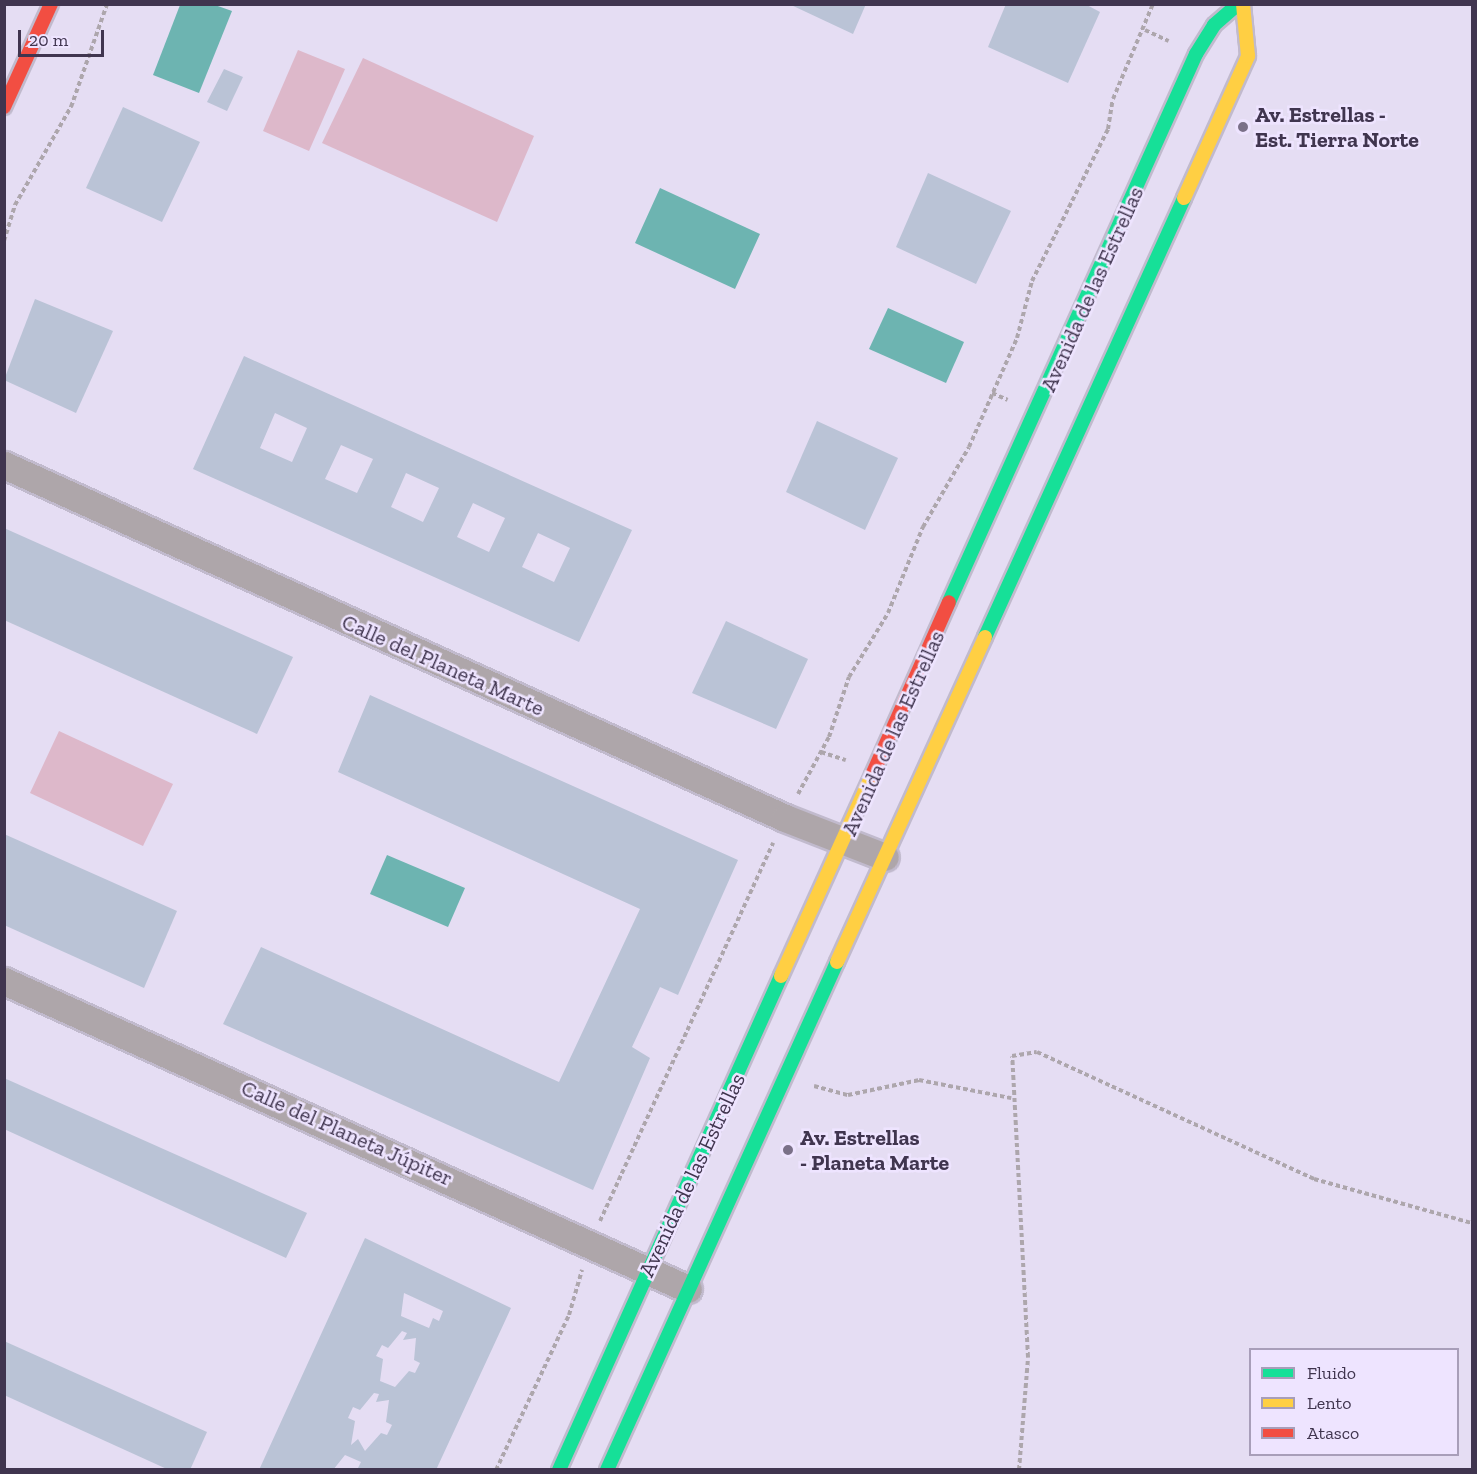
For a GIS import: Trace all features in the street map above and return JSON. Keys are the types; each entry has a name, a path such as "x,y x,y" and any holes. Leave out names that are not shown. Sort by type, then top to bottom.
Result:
{"street":[{"path":"4,107 51,4"},
{"name":"Avenida de las Estrellas","path":"559,1470 646,1272 844,842 1196,54 1214,25 1238,4"},
{"name":"Avenida de las Estrellas","path":"607,1470 885,857 1073,431 1248,56 1243,4"},
{"name":"Calle del Planeta Marte","path":"4,465 785,818 885,857"},
{"name":"Calle del Planeta Júpiter","path":"4,981 688,1289"}],"path":[{"path":"4,241 15,205 71,107 107,4"},
{"path":"496,1470 569,1315 590,1244 785,818 829,738 849,677 888,613 923,527 969,447 1017,338 1036,272 1108,129 1113,99 1153,4"},
{"path":"1019,1470 1028,1357 1011,1098 1012,1056 1037,1052 1314,1179 1473,1223"},
{"path":"784,1078 848,1095 919,1080 1011,1098"}],"shaded area":[{"path":"180,5 215,5 232,11 199,93 153,75"},
{"path":"298,50 345,69 309,151 263,131"},
{"path":"363,58 534,136 497,222 322,143"},
{"path":"660,188 760,234 735,289 635,243"},
{"path":"888,308 964,342 946,383 869,349"},
{"path":"59,731 173,784 143,846 30,793"},
{"path":"387,855 465,888 448,927 370,894"}],"building":[{"path":"789,4 866,4 853,34"},
{"path":"1006,4 1085,4 1100,12 1068,83 988,47"},
{"path":"224,69 243,77 227,111 207,102"},
{"path":"123,107 200,142 162,222 86,188"},
{"path":"928,173 1011,211 976,284 896,247"},
{"path":"35,299 113,331 76,413 4,380"},
{"path":"244,356 632,530 579,642 193,469","holes":["275,413 307,428 292,462 260,448","341,445 373,459 357,493 325,479","406,473 439,488 423,522 391,507","473,503 505,518 489,552 457,537","538,533 570,548 554,582 522,567"]},
{"path":"817,421 898,458 865,530 786,492"},
{"path":"4,528 293,657 257,734 4,620"},
{"path":"726,621 808,659 776,729 692,693"},
{"path":"370,695 738,860 678,995 660,987 632,1047 650,1058 593,1190 223,1024 261,947 559,1082 640,909 338,772"},
{"path":"4,834 177,911 144,988 4,925"},
{"path":"4,1078 307,1213 286,1258 4,1129"},
{"path":"365,1238 511,1308 436,1470 357,1470 361,1462 345,1455 333,1470 259,1470","holes":["404,1293 443,1311 439,1321 433,1318 429,1328 401,1316","402,1331 407,1333 403,1340 416,1338 414,1360 420,1363 415,1373 409,1371 395,1387 380,1381 383,1359 376,1356 382,1345 388,1348","374,1393 379,1394 376,1402 389,1400 386,1422 392,1425 387,1435 381,1433 365,1451 358,1439 351,1445 355,1421 348,1418 353,1407 360,1410"]},
{"path":"4,1341 207,1432 190,1470 169,1470 4,1395"}],"traffic: fast":[{"path":"949,602 1196,54 1214,25 1238,4"},
{"path":"985,637 1184,198"},
{"path":"607,1470 837,962"},
{"path":"559,1470 781,976"}],"traffic: slow":[{"path":"1184,198 1248,56 1243,4"},
{"path":"837,962 985,637"},
{"path":"781,976 872,775"}],"traffic: jam":[{"path":"4,107 51,4"},
{"path":"872,775 949,602"}],"place":[{"name":"Av. Estrellas - Est. Tierra Norte","path":"1243,127"},
{"name":"Av. Estrellas - Planeta Marte","path":"788,1150"}]}
